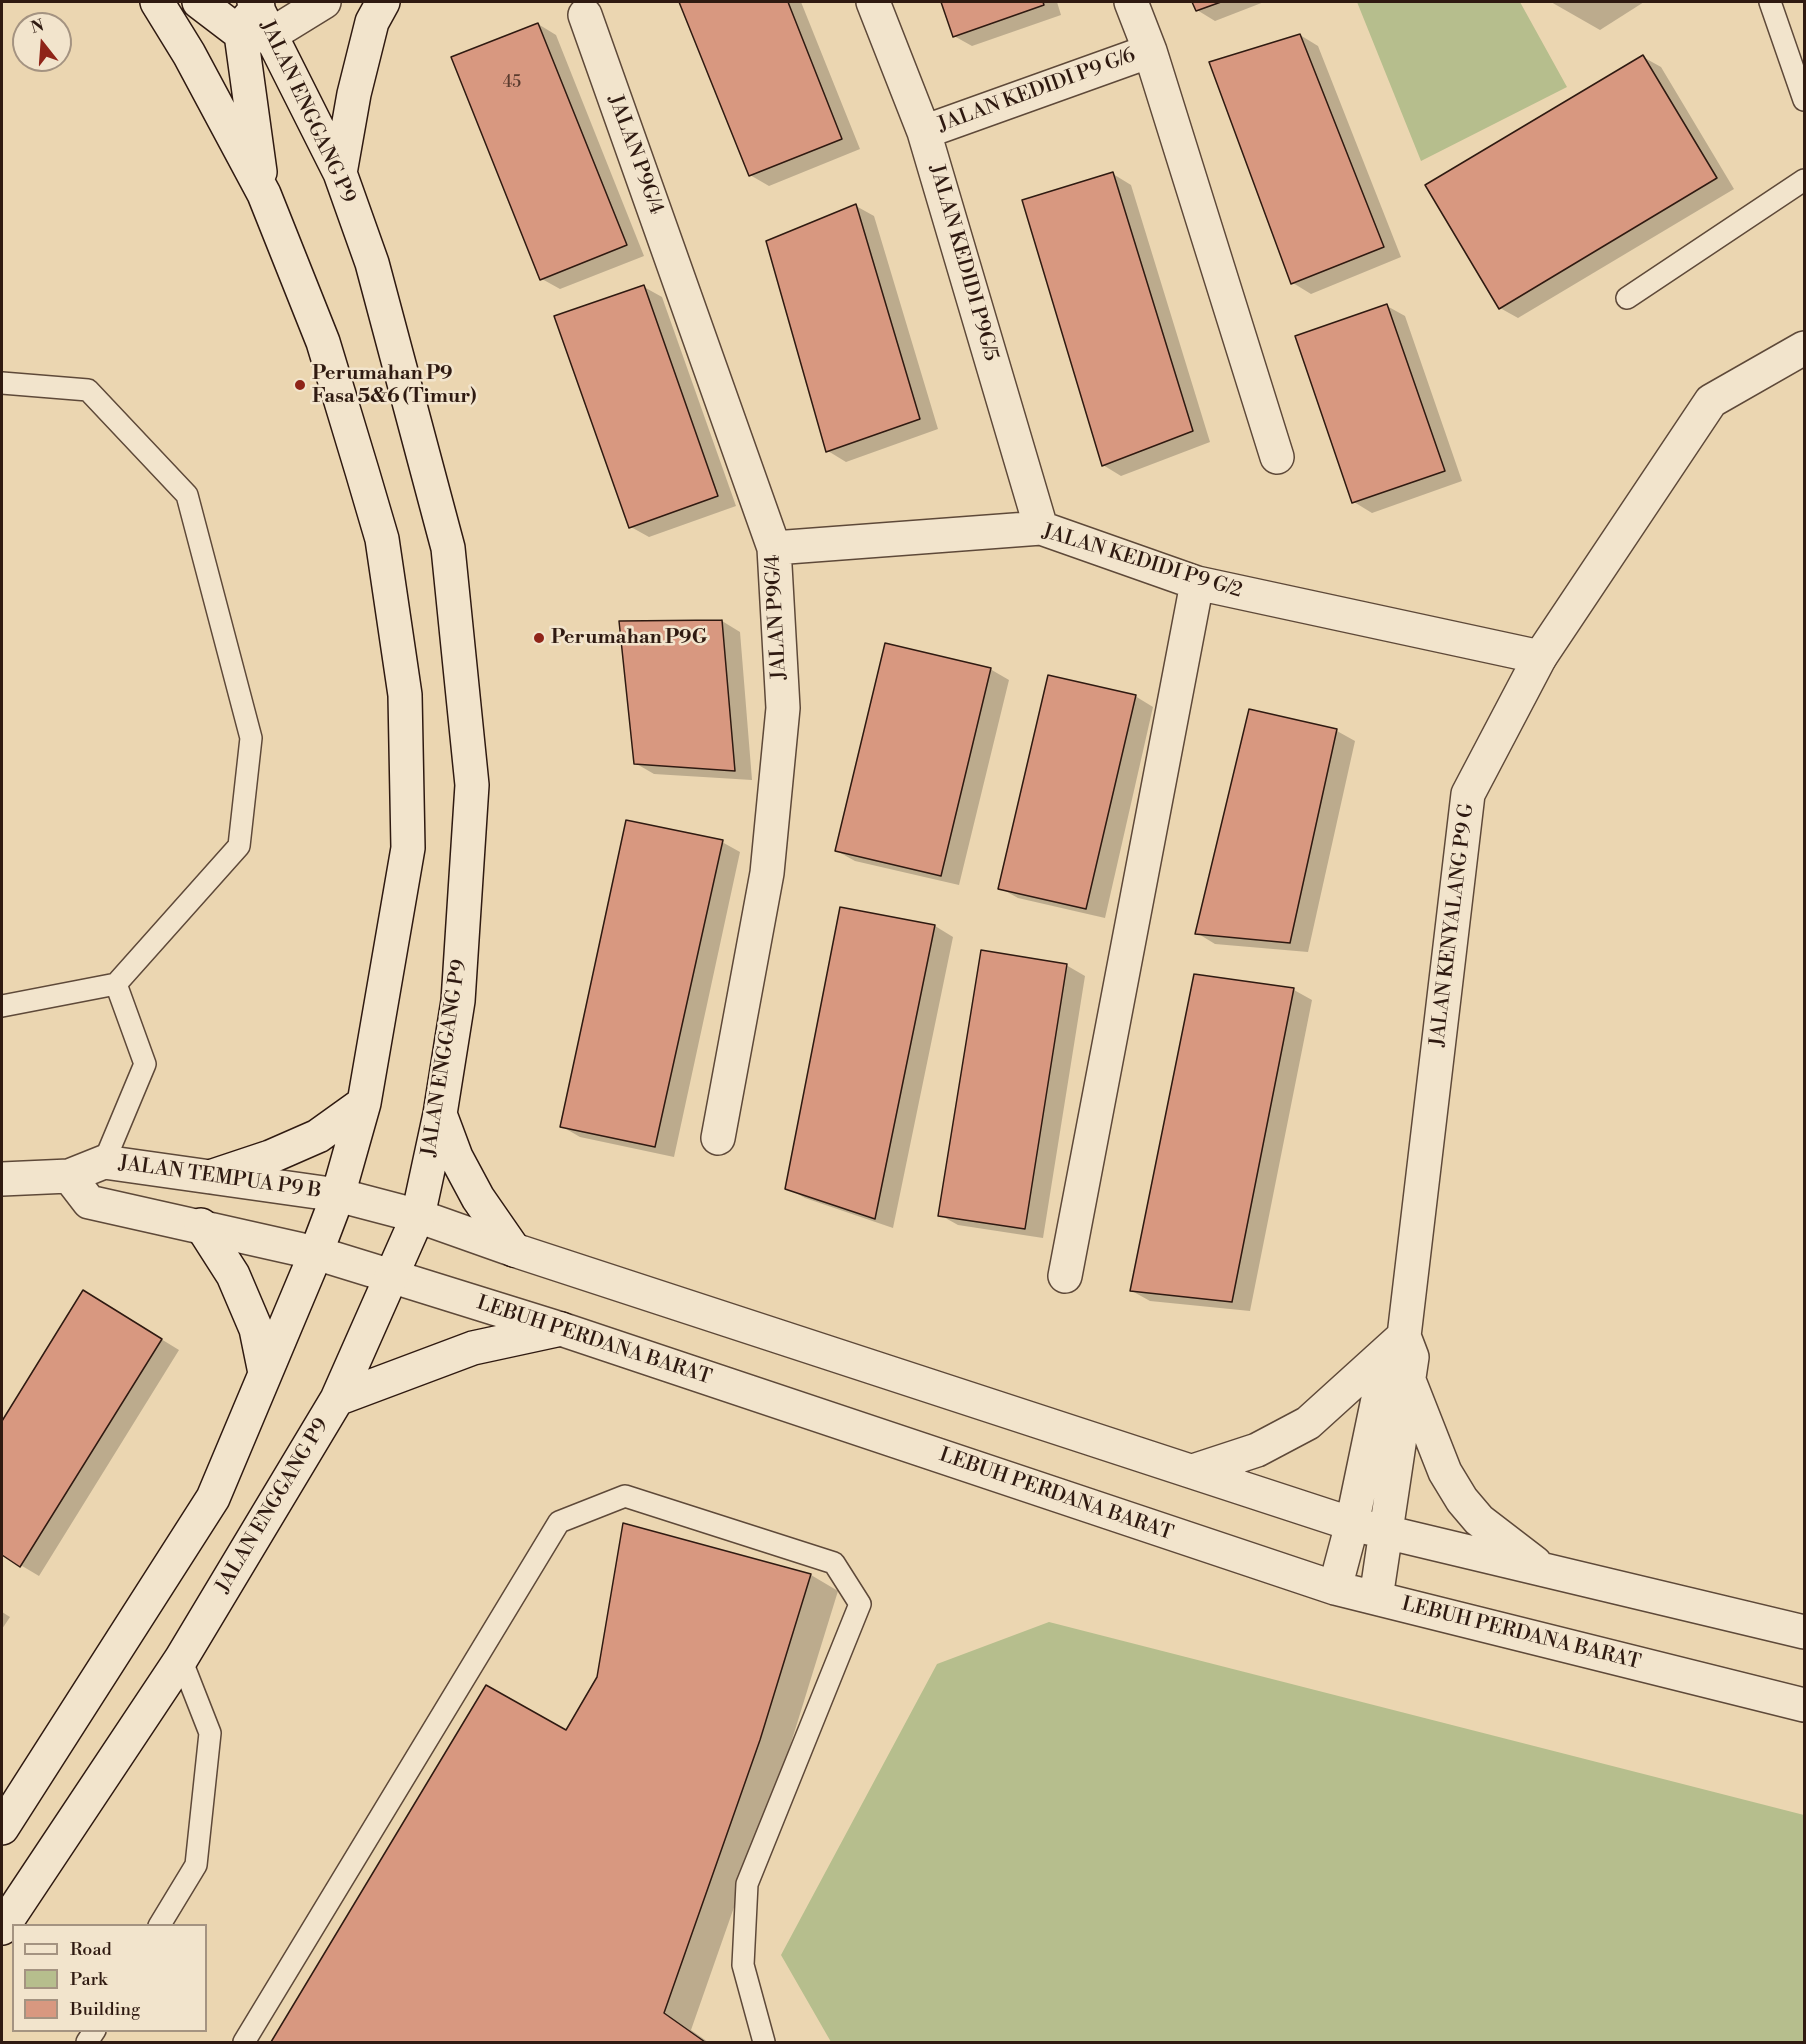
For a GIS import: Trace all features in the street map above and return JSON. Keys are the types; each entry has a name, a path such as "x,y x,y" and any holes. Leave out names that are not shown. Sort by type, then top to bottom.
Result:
{"street":[{"path":"2,1828 213,1498 316,1253 338,1195 364,1103 408,848 405,694 382,539 323,342 264,195 189,54 157,2"},
{"path":"199,2 258,16 324,2"},
{"path":"340,173 354,94 372,22 383,2"},
{"name":"JALAN KEDIDI P9G/5","path":"873,2 924,132 1041,528"},
{"path":"1131,2 1150,51 1277,457"},
{"name":"JALAN P9G/4","path":"585,15 774,548 783,708 768,873 718,1138"},
{"path":"258,16 264,195"},
{"name":"JALAN ENGGANG P9","path":"2,1928 181,1659 337,1399 393,1277 418,1216 440,1114 458,1000 472,785 448,548 372,263 340,173 258,16"},
{"name":"JALAN KEDIDI P9 G/6","path":"924,132 1150,51"},
{"name":"JALAN KENYALANG P9 G","path":"1335,1588 1396,1343 1468,794 1540,657 1711,401 1804,348"},
{"name":"JALAN KEDIDI P9 G/2","path":"774,548 1041,528 1197,583 1540,657"},
{"path":"1065,1276 1197,583"},
{"path":"213,1176 270,1157 318,1136 364,1103"},
{"path":"440,1114 456,1156 478,1197 514,1250"},
{"name":"JALAN TEMPUA P9 B","path":"2,1179 69,1176 104,1162 338,1195"},
{"path":"69,1176 89,1202 201,1225 316,1253"},
{"path":"338,1195 418,1216 514,1250 1352,1524 1804,1632"},
{"path":"201,1225 233,1275 256,1329 265,1373"},
{"name":"LEBUH PERDANA BARAT","path":"316,1253 561,1329 1335,1588 1804,1705"},
{"path":"337,1399 473,1348 561,1329"},
{"path":"1193,1471 1257,1450 1308,1423 1396,1343"},
{"name":"JALAN KENYALANG P9 G","path":"1376,1598 1412,1357 1396,1343"},
{"path":"1409,1382 1445,1472 1462,1500 1479,1520 1543,1569"}],"lane":[{"path":"1770,2 1804,100"},
{"path":"1627,298 1804,180"},
{"path":"2,383 88,390 187,495 251,738 239,846 116,984 2,1006"},
{"path":"104,1162 145,1064 116,984"},
{"path":"244,2043 559,1522 625,1496 834,1563 860,1604 747,1884 743,1965 764,2043"},
{"path":"160,1924 196,1865 210,1733 181,1659"}],"green space":[{"path":"1357,2 1520,2 1567,87 1421,161"},
{"path":"1049,1622 1804,1815 1804,2042 831,2042 781,1955 937,1664"}],"building":[{"path":"679,2 788,2 842,139 749,176"},
{"path":"941,2 1043,2 1044,5 953,37"},
{"path":"1192,2 1221,2 1196,11"},
{"path":"538,23 627,245 540,280 451,57"},
{"path":"1300,34 1384,247 1291,284 1209,62"},
{"path":"1643,55 1717,178 1499,309 1425,185"},
{"path":"1113,172 1193,431 1102,466 1022,200"},
{"path":"856,204 920,419 826,452 766,241"},
{"path":"644,285 718,496 629,528 554,316"},
{"path":"1387,304 1445,471 1352,503 1295,336"},
{"path":"722,620 735,771 634,764 619,621"},
{"path":"885,643 991,668 941,876 835,851"},
{"path":"1048,675 1136,695 1086,909 998,889"},
{"path":"1249,709 1337,729 1290,943 1195,934"},
{"path":"626,820 723,840 655,1147 560,1127"},
{"path":"840,907 935,925 875,1219 785,1189"},
{"path":"981,950 1067,964 1025,1229 938,1216"},
{"path":"1194,974 1294,988 1232,1302 1130,1291"},
{"path":"83,1290 162,1339 20,1567 2,1555 2,1421"},
{"path":"623,1523 811,1574 760,1740 664,2013 705,2042 271,2042 486,1685 566,1730 597,1677"}],"place":[{"name":"Perumahan P9 Fasa 5&6 (Timur)","path":"300,385"},
{"name":"Perumahan P9G","path":"539,638"}]}
